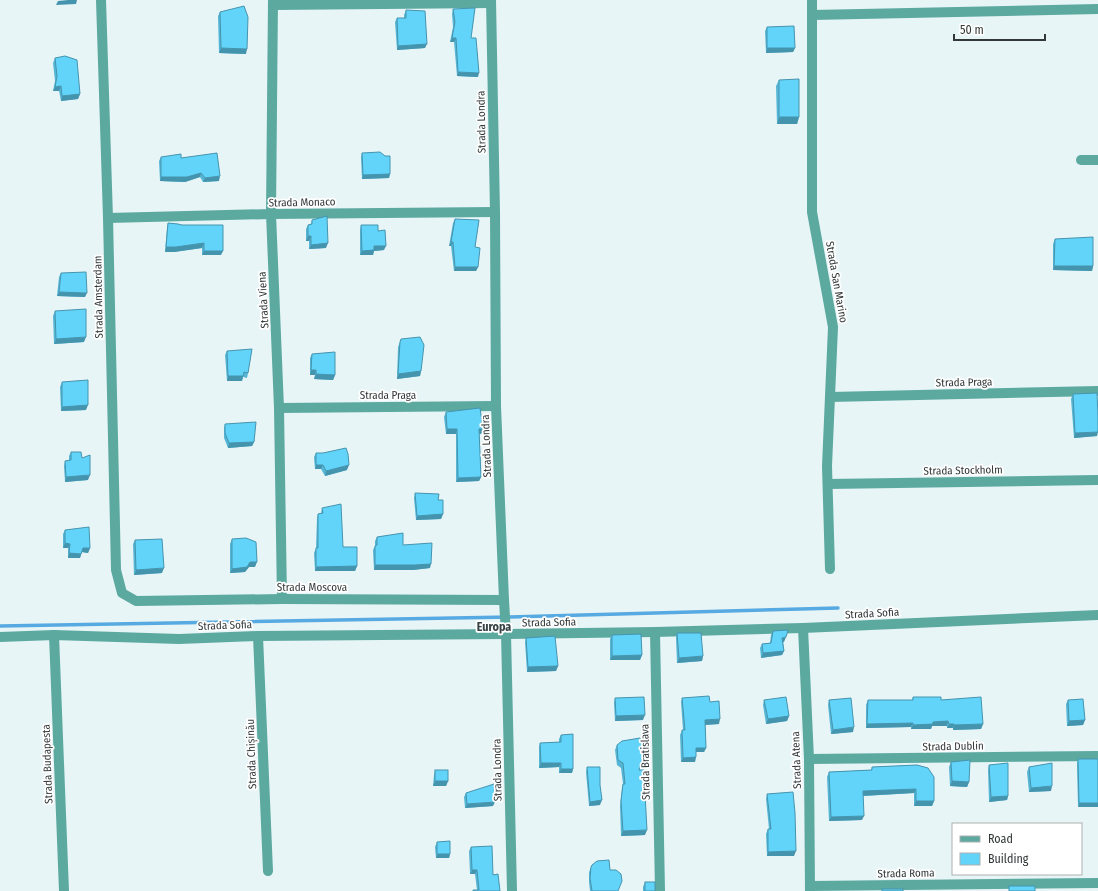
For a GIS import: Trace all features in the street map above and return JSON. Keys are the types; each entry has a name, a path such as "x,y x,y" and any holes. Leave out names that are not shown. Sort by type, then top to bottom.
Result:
{"street":[{"name":"Strada Amsterdam","path":"101,0 108,218 116,570 122,593"},
{"name":"Strada San Marino","path":"812,0 812,212 833,327 827,466 830,569"},
{"path":"273,2 491,2"},
{"name":"Strada Viena","path":"273,2 271,214 279,408 282,599"},
{"name":"Strada Londra","path":"491,2 495,212 496,406 506,630 512,891"},
{"path":"812,14 1047,5 1098,9"},
{"path":"1081,160 1098,160"},
{"name":"Strada Monaco","path":"108,218 271,214 495,212"},
{"name":"Strada Praga","path":"830,397 1098,391"},
{"name":"Strada Praga","path":"279,408 496,406"},
{"name":"Strada Stockholm","path":"828,484 1098,480"},
{"name":"Strada Moscova","path":"122,593 136,601 282,599 504,605"},
{"name":"Strada Sofia","path":"0,637 54,635 179,639 506,630 655,632 803,628 1098,615"},
{"name":"Strada Atena","path":"803,628 809,759 810,889"},
{"name":"Strada Bratislava","path":"655,632 660,891"},
{"name":"Strada Budapesta","path":"54,635 64,891"},
{"name":"Strada Chișinău","path":"258,636 268,871"},
{"name":"Strada Dublin","path":"809,759 1098,756"},
{"name":"Strada Roma","path":"810,889 1098,884"}],"building":[{"path":"244,6 248,17 247,49 221,48 220,12"},
{"path":"475,8 471,38 476,38 479,73 458,72 456,38 452,38 455,22 453,9"},
{"path":"406,10 425,11 427,44 398,46 397,18 406,18"},
{"path":"794,26 795,48 767,48 767,27"},
{"path":"65,56 77,60 80,94 62,96 61,86 55,87 57,76 55,58"},
{"path":"799,79 799,117 779,117 779,80"},
{"path":"380,152 385,156 390,156 390,174 363,175 362,153"},
{"path":"217,153 220,176 205,178 201,173 187,177 161,177 161,157 181,154 181,158"},
{"path":"327,216 328,243 311,245 311,236 308,236 308,225 312,224 312,220"},
{"path":"455,219 479,220 475,247 480,248 478,267 455,267 453,242 451,242"},
{"path":"168,223 182,225 223,225 223,251 204,251 204,243 166,247"},
{"path":"361,225 378,225 378,231 385,230 386,246 374,246 374,250 362,251"},
{"path":"1093,237 1093,266 1054,266 1055,239"},
{"path":"86,272 87,293 59,292 61,273"},
{"path":"86,309 86,337 56,339 55,311"},
{"path":"420,337 424,345 421,371 398,374 401,339"},
{"path":"252,349 248,373 244,372 243,376 228,376 227,351"},
{"path":"335,352 335,375 316,374 316,370 311,370 312,354"},
{"path":"88,380 88,405 62,407 62,382"},
{"path":"1097,393 1098,432 1075,433 1073,394"},
{"path":"480,408 483,429 479,429 481,477 458,478 457,429 447,429 446,412"},
{"path":"256,422 254,442 229,443 225,433 225,424"},
{"path":"346,448 349,465 326,471 323,465 316,465 316,453"},
{"path":"71,452 81,452 82,458 90,455 90,475 66,477 65,461 71,460"},
{"path":"415,493 439,494 438,500 443,500 443,514 417,516"},
{"path":"341,504 343,547 357,547 357,566 316,567 316,548 318,548 318,514 323,513 322,508"},
{"path":"89,527 90,548 83,548 81,554 69,553 70,544 65,543 65,530"},
{"path":"403,533 403,545 432,543 431,564 375,565 375,546 377,545 377,537"},
{"path":"246,538 256,542 257,562 250,562 247,567 232,569 232,539"},
{"path":"162,539 164,568 136,570 135,540"},
{"path":"788,630 786,637 782,638 784,651 763,653 762,644 771,643 773,631"},
{"path":"677,633 701,633 703,656 679,658"},
{"path":"641,634 642,655 612,656 612,635"},
{"path":"555,636 558,666 528,667 526,638"},
{"path":"709,696 710,702 719,701 720,719 705,720 706,748 696,748 696,757 683,758 682,730 685,730 682,698"},
{"path":"644,697 645,715 616,716 615,698"},
{"path":"786,697 789,716 768,719 764,700"},
{"path":"913,697 941,697 941,700 981,697 983,724 954,725 949,724 948,721 933,722 933,724 913,725 913,723 867,724 868,700 913,700"},
{"path":"851,698 854,727 833,730 829,700"},
{"path":"1083,699 1085,720 1069,721 1068,700"},
{"path":"573,734 573,769 561,769 561,763 541,763 540,743 561,742 561,735"},
{"path":"640,738 643,744 644,753 639,770 644,770 647,830 623,831 621,801 623,784 625,784 623,763 618,760 617,745 622,741"},
{"path":"1078,759 1098,759 1098,803 1079,803"},
{"path":"970,760 969,782 952,781 951,762"},
{"path":"1008,763 1008,796 991,797 989,765"},
{"path":"1052,763 1052,786 1031,788 1029,767"},
{"path":"917,765 928,768 934,777 934,801 916,801 916,789 863,791 864,816 831,817 829,772 872,770 872,767"},
{"path":"587,767 600,767 602,800 590,802"},
{"path":"435,770 448,770 448,781 435,781"},
{"path":"494,784 495,802 467,804 466,793"},
{"path":"793,792 796,851 768,852 768,829 771,829 767,794"},
{"path":"450,841 450,854 437,854 437,842"},
{"path":"492,846 493,875 498,874 500,891 473,891 479,890 477,870 472,870 471,847"},
{"path":"609,860 610,870 616,870 621,874 622,881 618,891 592,891 590,878 592,865 597,861"},
{"path":"645,882 655,882 655,891 645,891"},
{"path":"1009,886 1035,886 1035,891 1009,891"},
{"path":"882,889 903,889 903,891 882,891"}],"waterway":[{"path":"0,626 510,617 838,608"}],"district":[{"name":"Europa","path":"494,627"}]}
